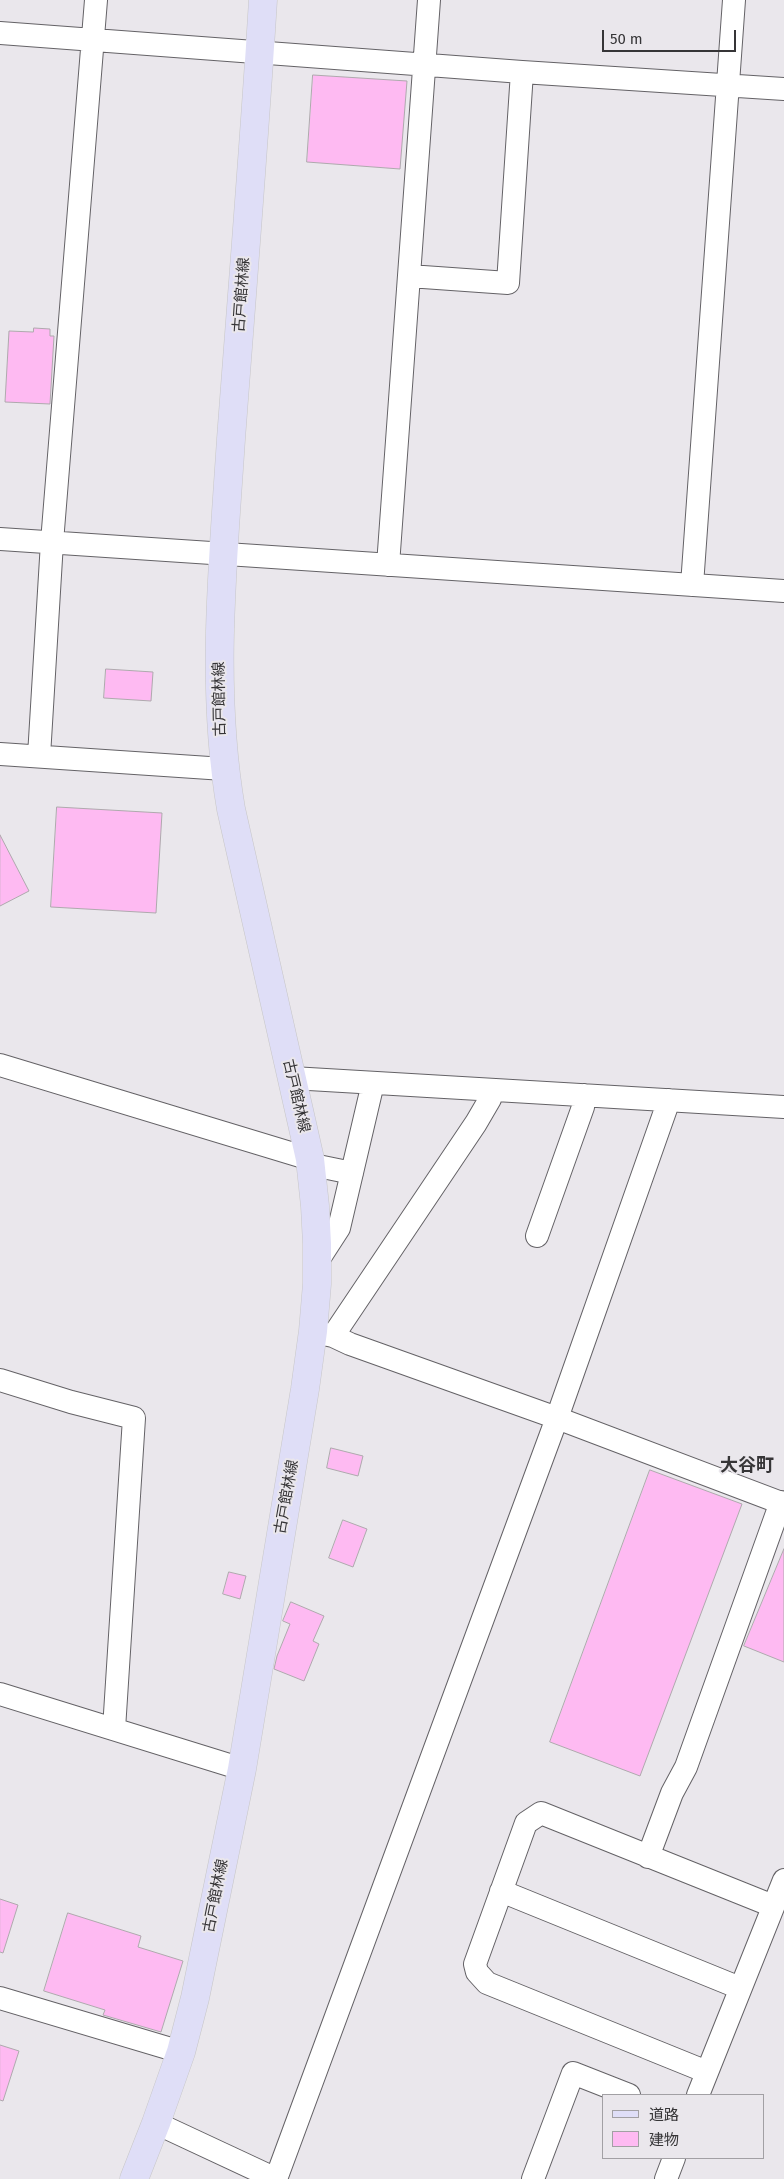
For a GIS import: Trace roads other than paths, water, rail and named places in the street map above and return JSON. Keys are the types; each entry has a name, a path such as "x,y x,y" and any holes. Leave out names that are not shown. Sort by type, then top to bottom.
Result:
{"main road":[{"name":"古戸館林線","path":"134,2179 181,2052 197,1990 242,1769 305,1389 323,1333 310,1159 230,809 224,769 219,669 223,553 263,0"}],"street":[{"path":"39,756 52,542 96,0"},
{"path":"388,565 429,0"},
{"path":"692,585 734,0"},
{"path":"0,33 425,63 522,72 784,89"},
{"path":"409,276 508,282 522,72"},
{"path":"0,538 784,591"},
{"path":"0,754 224,769"},
{"path":"0,1065 310,1159 318,1166 352,1173"},
{"path":"292,1078 784,1107"},
{"path":"317,1262 339,1228 373,1083"},
{"path":"491,1090 490,1099 476,1123 323,1333 557,1418 782,1503 686,1767 672,1793 648,1857"},
{"path":"536,1236 583,1107 584,1095"},
{"path":"156,2123 276,2179 557,1418 669,1100"},
{"path":"0,1380 71,1402 134,1418 114,1730"},
{"path":"0,1694 242,1769"},
{"path":"707,2072 487,1983 477,1972 475,1964 526,1823 533,1816 541,1812 648,1857 773,1906"},
{"path":"698,2094 784,1880"},
{"path":"502,1892 740,1988"},
{"path":"0,1998 181,2052"},
{"path":"533,2179 573,2073 627,2094"},
{"path":"666,2179 674,2159"}],"district":[{"name":"大谷町","path":"747,1466"}]}
